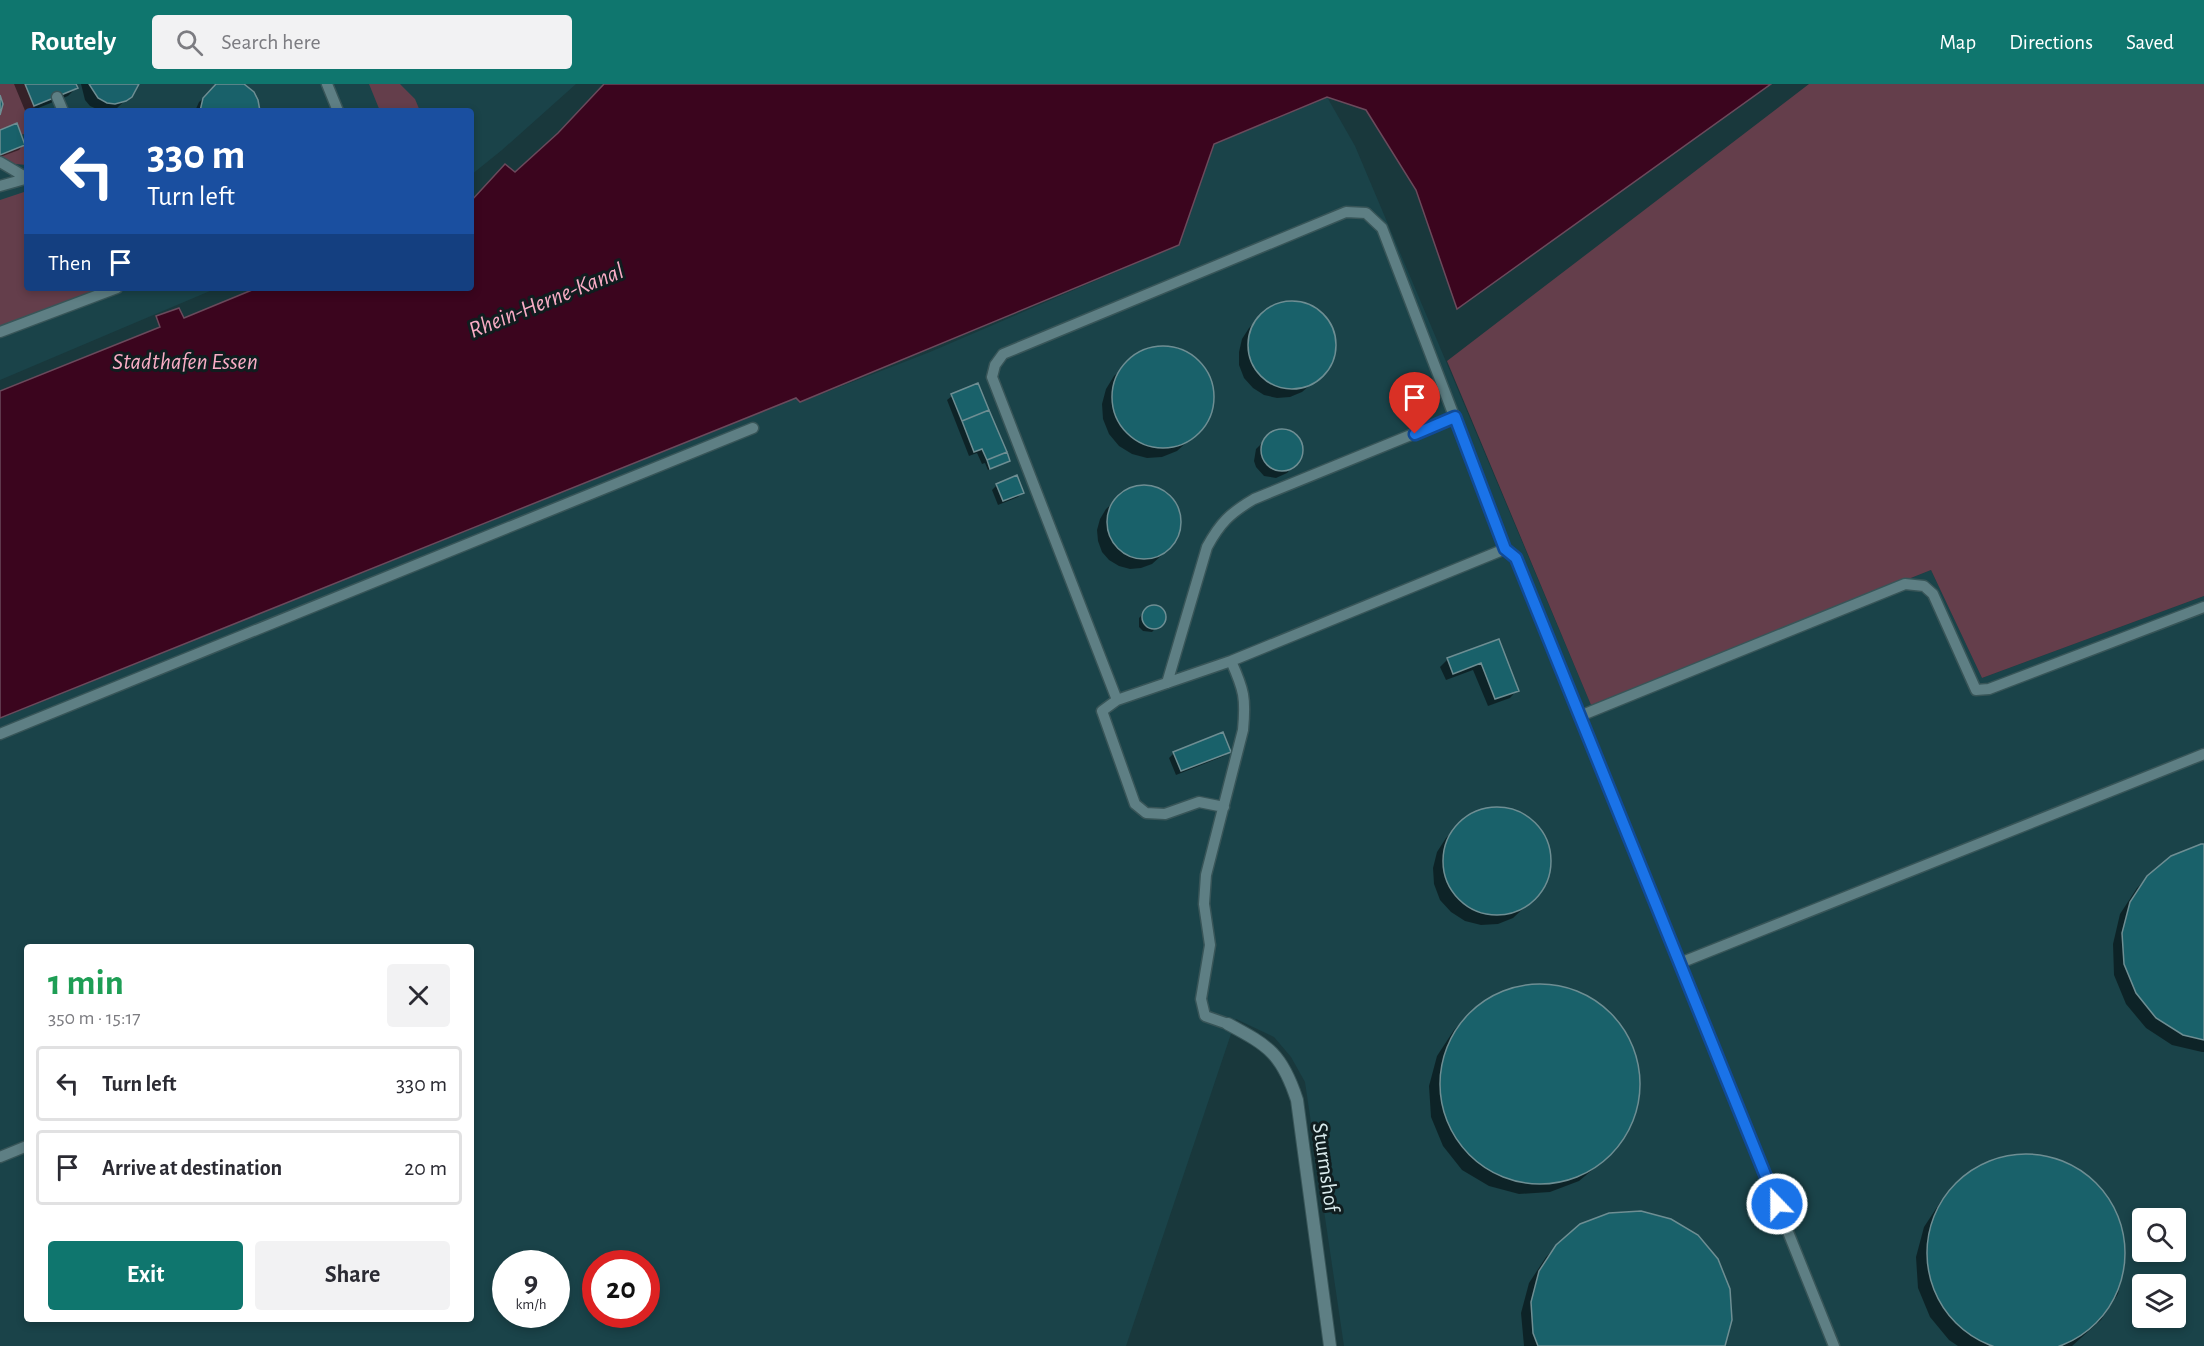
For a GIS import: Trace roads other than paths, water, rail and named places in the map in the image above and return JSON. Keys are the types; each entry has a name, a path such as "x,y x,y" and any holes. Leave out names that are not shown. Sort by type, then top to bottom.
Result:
{"street":[{"name":"Sturmshof","path":"1228,1024 1261,1041 1274,1053 1284,1067 1297,1100 1330,1346"}],"lane":[{"path":"327,84 337,108"},
{"path":"57,97 62,108"},
{"path":"0,162 24,178"},
{"path":"0,186 24,180"},
{"path":"1117,700 992,376 996,364 1002,354 1346,212 1366,213 1382,228 1505,549 1516,558 1834,1346"},
{"path":"0,332 109,291"},
{"path":"1167,683 1207,547 1217,528 1234,511 1254,499 1455,417"},
{"path":"0,734 753,428"},
{"path":"1224,807 1199,802 1165,814 1146,813 1135,804 1102,711 1117,700 1231,661 1505,549"},
{"path":"1580,716 1905,584 1924,586 1933,594 1976,690 1989,689 2204,607"},
{"path":"1228,1024 1205,1016 1201,999 1210,945 1204,904 1206,875 1243,730 1245,706 1243,688 1231,661"},
{"path":"1680,963 2204,754"},
{"path":"0,1157 24,1147"}],"water":[{"path":"604,84 1771,84 1457,309 1416,190 1366,110 1327,97 1214,144 1179,245 800,402 796,398 0,718 0,391 160,327 156,316 179,308 184,318 250,291 474,291 474,198 505,164 515,172 558,133"}],"water label":[{"name":"Rhein-Herne-Kanal","path":"546,300"},
{"name":"Stadthafen Essen","path":"185,361"}]}
